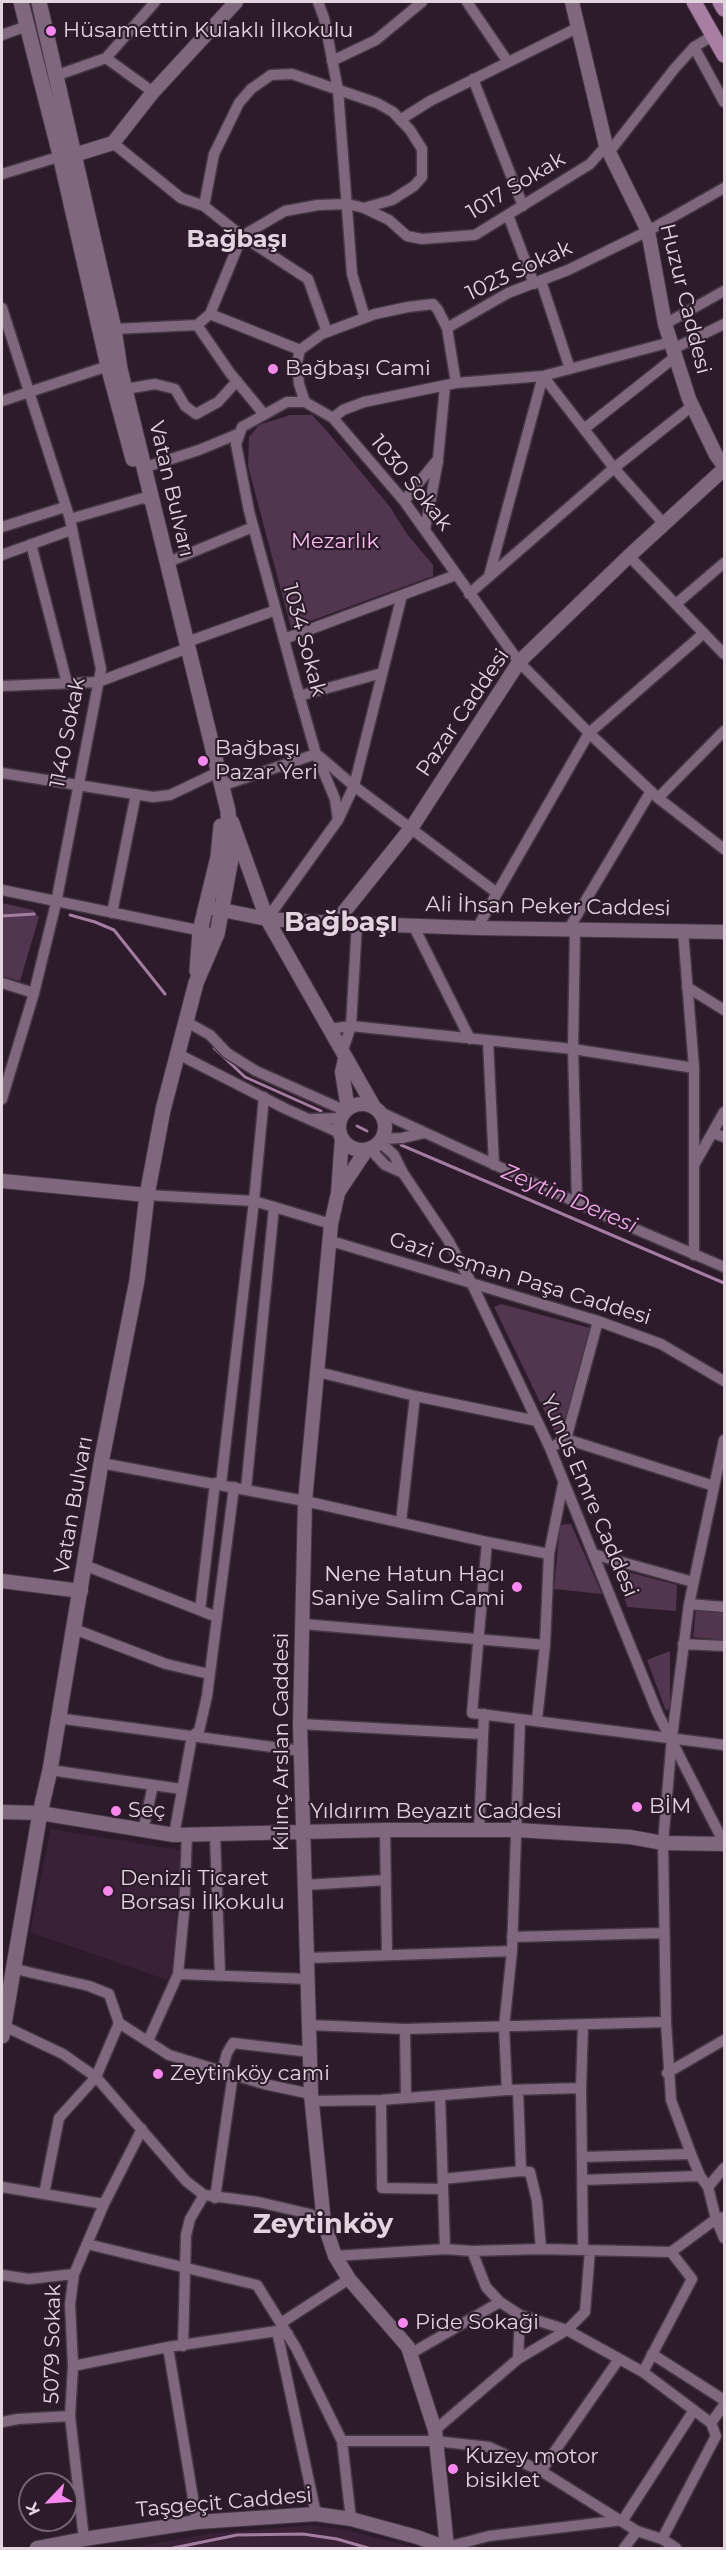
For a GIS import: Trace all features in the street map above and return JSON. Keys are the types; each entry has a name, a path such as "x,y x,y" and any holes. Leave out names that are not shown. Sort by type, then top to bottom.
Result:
{"main road":[{"name":"Vatan Bulvarı","path":"21,2 67,155 114,329 114,367 126,389 146,467 149,500 217,779 228,811 231,859 214,909 200,931 196,983"},
{"name":"Vatan Bulvarı","path":"39,2 55,76 67,155 114,367 166,563 185,647"},
{"path":"694,2 724,55"},
{"path":"720,2 724,9"},
{"name":"Vatan Bulvarı","path":"3,2031 81,1591 101,1463 137,1280 147,1195 176,1053 196,983 217,934 214,909 222,832 217,779"}],"street":[{"path":"55,76 106,58 155,2"},
{"path":"2,174 113,143 153,92 236,2"},
{"path":"318,2 324,18 338,90 352,274 365,318"},
{"path":"332,61 376,40 421,2"},
{"path":"467,2 508,62"},
{"name":"Huzur Caddesi","path":"573,2 608,148 648,231 665,324 673,350 692,406 722,460"},
{"path":"2,35 27,26"},
{"path":"400,120 430,101 579,27"},
{"path":"714,35 694,47 724,102"},
{"name":"1017 Sokak","path":"242,236 285,211 318,205 348,204 364,208 389,220 407,236 422,239 475,235 590,164 608,148 694,47"},
{"path":"106,58 153,92"},
{"path":"204,206 214,154 228,121 239,103 251,89 271,75 292,74 377,103 393,112 422,149 422,177 414,186 392,200 364,208"},
{"path":"473,79 523,206"},
{"path":"113,143 182,198 204,206 242,236 308,279 327,332"},
{"name":"1023 Sokak","path":"447,328 508,293 648,231 724,188"},
{"path":"508,215 537,282 570,369"},
{"path":"114,329 197,325 210,314 242,236"},
{"path":"665,324 724,291"},
{"path":"146,467 199,450 240,433 242,427 263,413 287,402 305,402 298,384 297,363 300,350 327,332 365,318 408,307 433,304 447,328 451,385 425,529"},
{"name":"1140 Sokak","path":"2,308 70,524 100,669 56,903 34,993 2,1099"},
{"path":"210,314 300,350"},
{"path":"584,429 673,350 724,324"},
{"path":"197,325 263,413"},
{"path":"333,418 343,410 364,402 451,385 543,376 673,350"},
{"path":"2,401 114,367"},
{"path":"543,376 614,468 664,524"},
{"path":"489,576 543,376"},
{"path":"126,389 155,384 175,388 185,406 196,414 218,402 237,381"},
{"name":"1030 Sokak","path":"305,402 333,418 404,501 519,662 589,733 655,795 723,846"},
{"path":"469,594 614,468 692,406"},
{"name":"1034 Sokak","path":"240,433 236,444 254,526 299,696 316,754 335,799 338,820"},
{"path":"404,501 438,459"},
{"name":"Pazar Caddesi","path":"335,923 412,827 519,662 664,524 722,460"},
{"path":"2,555 70,524 149,500"},
{"path":"2,526 65,507"},
{"path":"166,563 254,526"},
{"path":"30,544 67,683"},
{"path":"629,556 724,654"},
{"path":"676,604 724,563"},
{"path":"284,639 456,575"},
{"path":"267,919 338,820 354,786 402,595"},
{"path":"2,686 98,681 276,610"},
{"path":"477,928 589,733 704,633"},
{"path":"299,696 382,673"},
{"path":"577,1201 572,930 655,795 724,731"},
{"path":"2,773 77,787 153,797 170,795 217,779 316,754 354,786 412,827 497,893"},
{"path":"112,914 136,795"},
{"path":"228,811 267,919 385,1128 375,1145"},
{"path":"2,890 56,903 217,934"},
{"name":"Ali İhsan Peker Caddesi","path":"214,909 267,919 335,923 724,932"},
{"path":"341,1136 345,1113 343,1056 351,1026 357,923"},
{"path":"412,925 470,1039"},
{"path":"683,931 694,1068 694,1255"},
{"path":"2,983 34,993"},
{"path":"687,987 724,1010"},
{"path":"185,1021 210,1035 227,1053 256,1071 345,1113"},
{"path":"329,1029 351,1026 573,1049 694,1068"},
{"path":"488,1041 494,1165"},
{"path":"176,1053 311,1119 341,1136 350,1147 375,1145 424,1133"},
{"path":"200,1610 254,1201 264,1097"},
{"path":"311,1119 345,1113 362,1104 376,1109 494,1165 724,1267"},
{"path":"694,1166 724,1112"},
{"path":"713,1133 724,1137"},
{"name":"Kılınç Arslan Caddesi","path":"341,1136 338,1193 331,1224 306,1501 300,1725 312,2098 324,2223 335,2256 349,2279 408,2347 435,2436 447,2548"},
{"name":"Yunus Emre Caddesi","path":"375,1145 385,1165 403,1173 447,1240 472,1284 550,1448 658,1714 672,1737 724,1843"},
{"name":"Kılınç Arslan Caddesi","path":"338,1193 375,1145"},
{"path":"2,1181 147,1195 254,1201 331,1224"},
{"path":"246,1489 274,1207"},
{"name":"Gazi Osman Paşa Caddesi","path":"331,1241 598,1321 661,1344 724,1381"},
{"path":"550,1448 566,1438 598,1321"},
{"path":"318,1372 415,1396 537,1420"},
{"path":"402,1522 415,1396"},
{"path":"566,1438 713,1491 724,1498"},
{"path":"724,1440 689,1604 672,1737 663,1843 667,2073 671,2100 700,2176 708,2187 720,2218 724,2238"},
{"path":"101,1463 306,1501 549,1554"},
{"path":"537,1720 545,1645 549,1554 563,1483"},
{"path":"148,2041 178,1974 184,1912 180,1835 181,1789 192,1736 200,1731 234,1487"},
{"path":"487,1542 472,1713 724,1745"},
{"path":"593,1554 693,1582"},
{"path":"84,1565 217,1617"},
{"path":"2,1581 81,1591"},
{"path":"689,1604 724,1607"},
{"path":"303,1624 545,1645"},
{"path":"74,1629 166,1664 209,1674"},
{"path":"683,1644 724,1646"},
{"path":"479,1830 484,1714"},
{"path":"57,1718 302,1751"},
{"path":"520,1720 512,1951 504,2027 521,2171"},
{"path":"300,1725 482,1734"},
{"path":"50,1770 181,1789"},
{"path":"143,1831 153,1785"},
{"name":"Yıldırım Beyazıt Caddesi","path":"2,1812 40,1813 180,1835 385,1830 517,1830 630,1837 663,1843 724,1843"},
{"path":"385,1830 387,1955"},
{"path":"215,1835 220,1975"},
{"path":"305,1885 386,1880"},
{"path":"512,1937 663,1933"},
{"path":"308,1958 512,1951"},
{"path":"15,1968 89,1986 109,1994 119,2023 169,2055 312,2098 381,2100 512,2090 581,2088"},
{"path":"178,1974 307,1979"},
{"path":"309,2025 405,2029 666,2022"},
{"path":"44,2194 59,2118 96,2077 119,2023"},
{"path":"435,2436 518,2359 567,2330 585,2313 586,2250 582,2180 581,2088 583,2025"},
{"path":"405,2029 406,2098"},
{"path":"3,2031 63,2054 96,2077 186,2181 210,2197 258,2202 310,2214 324,2223"},
{"path":"667,2073 724,2040"},
{"path":"222,2070 233,2043 310,2052"},
{"path":"183,2346 186,2235 190,2219 210,2197 233,2074"},
{"path":"440,2096 445,2249"},
{"path":"381,2100 381,2188 443,2184 521,2171 530,2172 537,2201 541,2249"},
{"name":"5079 Sokak","path":"84,2539 70,2416 72,2366 70,2304 74,2274 104,2204 142,2129"},
{"path":"582,2157 691,2154"},
{"path":"708,2187 724,2168"},
{"path":"582,2180 700,2176"},
{"path":"2,2187 104,2204"},
{"path":"335,2256 445,2249 671,2252 720,2218"},
{"path":"87,2244 257,2285 279,2327 316,2514"},
{"path":"472,2251 486,2287 500,2302 519,2315 567,2330 643,2372 711,2423 720,2439 662,2539"},
{"path":"643,2372 692,2280 671,2252"},
{"path":"2,2275 29,2279 74,2274"},
{"path":"72,2366 279,2327 349,2279"},
{"path":"410,2354 500,2302"},
{"path":"518,2359 519,2315"},
{"path":"279,2327 288,2334 342,2441 351,2519"},
{"path":"168,2347 197,2522"},
{"path":"652,2354 724,2400"},
{"path":"541,2471 619,2359"},
{"path":"711,2423 724,2405"},
{"path":"623,2520 694,2410"},
{"path":"2,2422 70,2416"},
{"path":"342,2441 435,2436 489,2447 541,2471 623,2520 637,2531 662,2539 676,2548"},
{"name":"Taşgeçit Caddesi","path":"37,2548 197,2522 316,2514 351,2519 447,2548"},
{"path":"447,2548 489,2536 623,2520"},
{"path":"624,2548 637,2531"}],"shaded area":[{"name":"Denizli Ticaret Borsası İlkokulu","path":"51,1829 180,1850 173,1969 167,1980 30,1932"},
{"path":"311,2525 347,2530 417,2548 130,2548 207,2534"}],"green space":[{"name":"Mezarlık","path":"290,415 312,415 327,431 390,507 407,534 433,565 433,576 291,628 248,466 249,437 259,425"},
{"path":"2,903 33,910 39,917 20,981 2,976"},
{"path":"501,1304 590,1328 563,1427 559,1431 554,1431 494,1307"},
{"path":"571,1524 602,1594 554,1589 560,1526"},
{"path":"628,1572 677,1585 676,1611 627,1607 617,1576"},
{"path":"696,1608 724,1610 724,1640 693,1637"},
{"path":"670,1651 670,1707 666,1711 647,1660"}],"waterway":[{"name":"Zeytin Deresi","path":"2,916 34,914"},
{"name":"Zeytin Deresi","path":"70,915 114,930 165,994"},
{"name":"Zeytin Deresi","path":"214,1048 245,1077 321,1111"},
{"name":"Zeytin Deresi","path":"357,1126 367,1131"},
{"name":"Zeytin Deresi","path":"401,1145 724,1283"},
{"path":"173,2548 237,2535 303,2534 337,2539 368,2548"}],"place":[{"name":"Hüsamettin Kulaklı İlkokulu","path":"51,31"},
{"name":"Bağbaşı Cami","path":"273,369"},
{"name":"Bağbaşı Pazar Yeri","path":"203,761"},
{"name":"Nene Hatun Hacı Saniye Salim Cami","path":"517,1587"},
{"name":"BİM","path":"637,1807"},
{"name":"Seç","path":"116,1811"},
{"name":"Denizli Ticaret Borsası İlkokulu","path":"108,1891"},
{"name":"Zeytinköy cami","path":"158,2074"},
{"name":"Pide Sokaği","path":"403,2323"},
{"name":"Kuzey motor bisiklet","path":"453,2469"}],"district":[{"name":"Bağbaşı","path":"237,240"},
{"name":"Bağbaşı","path":"341,923"},
{"name":"Zeytinköy","path":"323,2225"}]}
